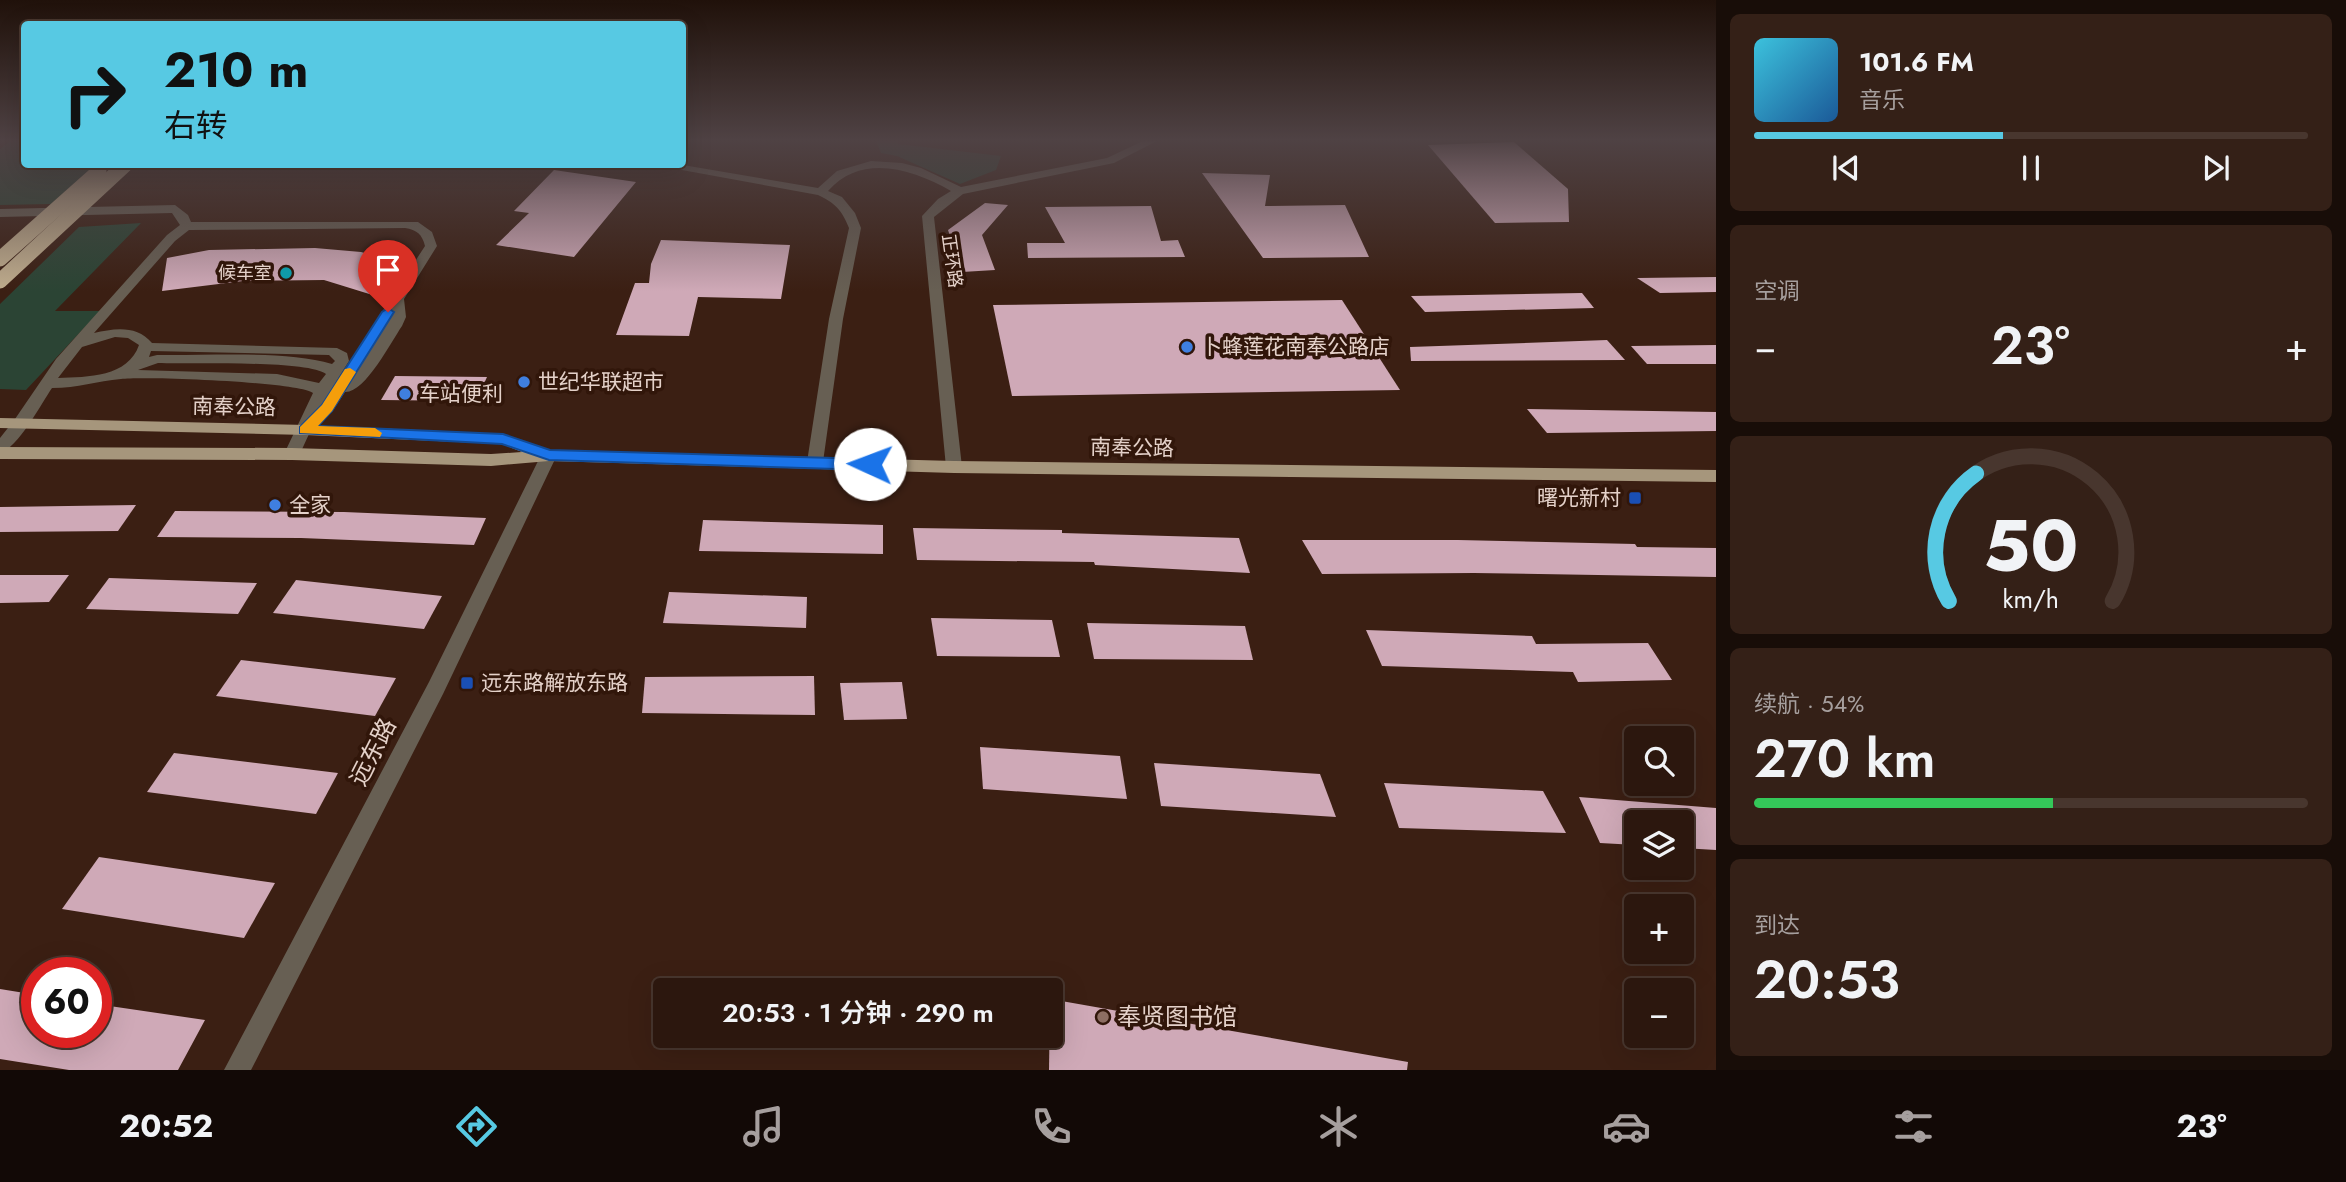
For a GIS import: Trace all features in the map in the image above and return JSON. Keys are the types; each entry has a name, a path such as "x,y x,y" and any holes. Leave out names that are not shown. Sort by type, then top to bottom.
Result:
{"highway":[{"path":"0,259 75,191"},
{"path":"0,281 97,191"}],"main road":[{"name":"南奉公路","path":"0,423 306,430 503,439 549,455"},
{"name":"南奉公路","path":"0,453 292,454 491,460 549,455 954,467 1713,479"}],"street":[{"path":"0,271 88,191"},
{"path":"815,191 838,200 849,213 855,228 836,318 815,462"},
{"name":"正环路","path":"954,467 928,216 942,201 959,191"},
{"path":"0,213 175,209 184,218 186,226"},
{"path":"0,448 20,423 45,383 171,238 186,226 397,223 418,226 428,235 430,246 327,408 306,430"},
{"path":"77,345 100,336 121,333 142,338 146,347"},
{"path":"124,371 140,359 146,347"},
{"path":"146,347 332,351 342,356 342,361 321,392 306,430 292,454"},
{"path":"45,383 87,383 157,359 288,362 329,368 334,374"},
{"path":"124,371 277,379 312,385 321,392"},
{"name":"远东路","path":"237,1070 436,688 549,455"}],"green space":[{"path":"0,191 66,191 51,204 0,205"},
{"path":"141,223 55,311 100,311 26,390 0,389 0,304 79,227"}],"building":[{"path":"534,191 629,191 574,257 496,245 529,213 514,211"},
{"path":"1215,191 1267,191 1265,206 1345,205 1369,257 1263,258"},
{"path":"1467,191 1568,191 1569,222 1495,223"},
{"path":"985,203 1008,205 982,235 995,270 962,272 948,230"},
{"path":"1151,206 1161,241 1178,240 1185,257 1028,258 1027,243 1065,243 1045,207"},
{"path":"661,240 790,245 781,299 698,297 689,336 616,335 635,283 649,283 651,264"},
{"name":"候车室","path":"315,248 361,252 409,265 401,278 379,297 324,280 243,281 162,291 167,258 209,250"},
{"path":"1716,277 1716,292 1660,293 1637,278"},
{"path":"1582,293 1594,308 1425,312 1411,296"},
{"name":"卜蜂莲花南奉公路店","path":"1342,300 1400,390 1012,396 993,305"},
{"path":"1607,340 1625,360 1411,361 1410,347"},
{"path":"1716,345 1716,364 1647,364 1631,346"},
{"path":"395,376 487,377 476,401 381,400"},
{"path":"1527,409 1716,412 1716,431 1547,433"},
{"path":"136,505 118,531 0,532 0,507"},
{"path":"175,511 344,512 486,518 474,545 301,538 157,537"},
{"path":"703,520 883,525 883,554 699,551"},
{"path":"913,528 1062,530 1062,533 1239,538 1250,573 1095,565 1094,562 917,560"},
{"path":"1302,540 1458,540 1716,548 1716,577 1474,573 1322,574"},
{"path":"0,575 69,575 49,602 0,603"},
{"path":"109,578 257,583 238,614 86,609"},
{"path":"296,580 442,596 424,629 273,613"},
{"path":"669,592 807,597 806,628 663,623"},
{"path":"931,618 1052,620 1060,657 937,656"},
{"path":"1087,623 1245,626 1253,660 1094,659"},
{"path":"1366,630 1532,636 1536,644 1648,643 1672,680 1578,682 1573,672 1382,666"},
{"path":"241,660 396,678 375,716 216,696"},
{"path":"814,676 815,715 642,713 645,677"},
{"path":"902,682 907,719 844,720 840,683"},
{"path":"980,747 1120,756 1127,799 983,789"},
{"path":"174,753 338,773 316,814 147,792"},
{"path":"1154,763 1320,774 1336,817 1161,806"},
{"path":"1384,783 1543,791 1566,833 1399,828"},
{"path":"1579,797 1716,808 1716,850 1694,849 1694,810 1624,810 1624,844 1600,843"},
{"path":"99,857 275,883 244,938 62,909"},
{"path":"0,989 21,992 21,1048 112,1048 112,1006 205,1020 178,1070 69,1070 0,1059"},
{"name":"奉贤图书馆","path":"1063,1001 1408,1062 1407,1070 1049,1070 1049,1048 1063,1048"}],"slow traffic":[{"path":"350,372 327,408 306,430 375,433"}],"place":[{"name":"候车室","path":"286,273"},
{"name":"卜蜂莲花南奉公路店","path":"1187,347"},
{"name":"世纪华联超市","path":"524,382"},
{"name":"车站便利","path":"405,394"},
{"name":"曙光新村","path":"1635,498"},
{"name":"全家","path":"275,505"},
{"name":"远东路解放东路","path":"467,683"},
{"name":"奉贤图书馆","path":"1103,1017"}],"route":[{"path":"388,312 327,408 306,430 503,439 549,455 870,464"}]}
